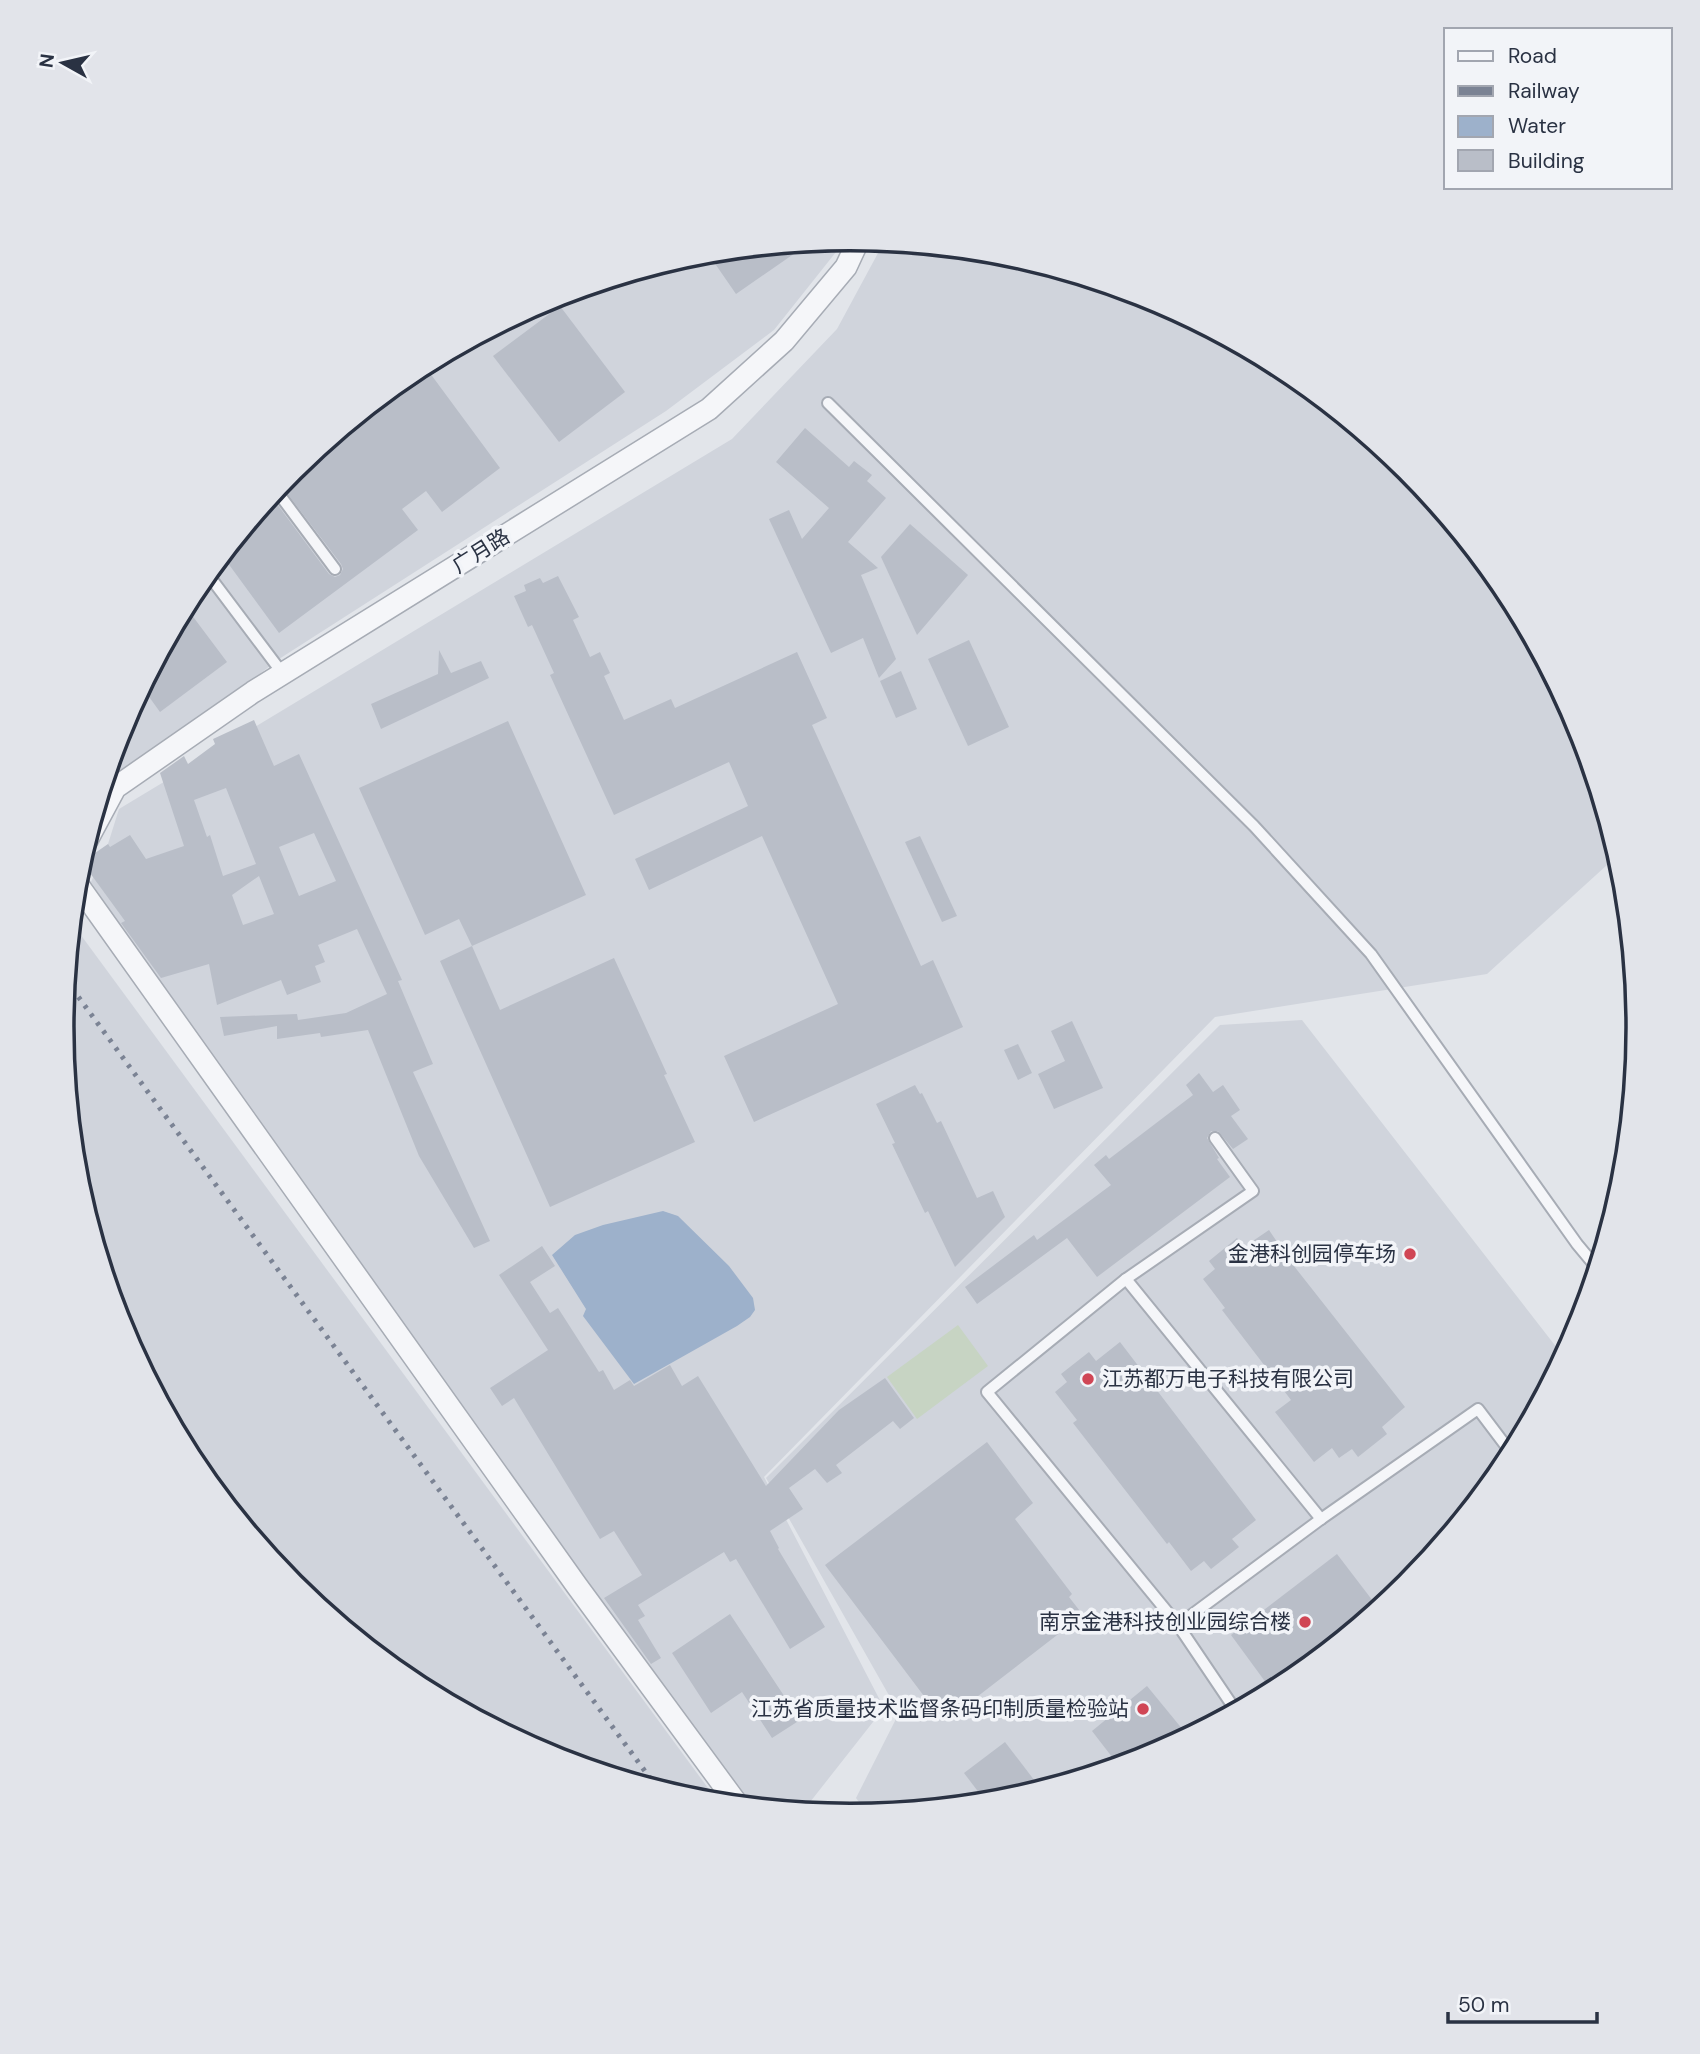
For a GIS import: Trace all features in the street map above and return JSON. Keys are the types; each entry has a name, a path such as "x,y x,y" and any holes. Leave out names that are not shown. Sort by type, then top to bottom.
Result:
{"street":[{"name":"广月路","path":"107,804 115,789 283,674 709,409 784,341 846,267 853,251"},
{"path":"85,895 577,1586 730,1794"}],"lane":[{"path":"828,403 1254,825 1371,954 1590,1260"},
{"path":"282,498 335,569"},
{"path":"214,582 283,674"},
{"path":"1215,1138 1253,1191 1126,1279 987,1392 1178,1625 1231,1703"},
{"path":"1126,1279 1321,1518"},
{"path":"1178,1625 1321,1518 1478,1409 1504,1444"}],"shaded area":[{"path":"836,251 774,330 666,411 279,659 112,788 133,730 154,684 204,596 266,515 338,443 377,411 462,355 553,310 600,292 699,265 749,257"},
{"path":"879,252 951,257 1001,265 1100,292 1193,331 1281,381 1362,443 1399,478 1434,515 1496,596 1546,684 1567,730 1585,777 1609,863 1487,974 1215,1017 764,1477 884,1708 810,1802 735,1795 346,1259 91,882 108,844 119,809 732,439 837,329"},
{"path":"79,933 710,1791 649,1777 553,1744 507,1723 419,1673 338,1611 266,1539 234,1500 204,1458 154,1370 115,1277 100,1228 88,1178 75,1078 75,976"},
{"path":"1302,1020 1556,1347 1546,1370 1496,1458 1434,1539 1362,1611 1281,1673 1193,1723 1100,1762 1001,1789 951,1797 860,1804 856,1798 899,1713 766,1478 1220,1025"}],"green space":[{"path":"958,1325 988,1366 917,1419 887,1377"}],"water":[{"path":"663,1211 678,1216 729,1266 753,1298 755,1310 737,1326 634,1384 583,1316 586,1309 552,1255 575,1235 603,1225"}],"building":[{"path":"796,252 736,294 714,263"},
{"path":"561,307 625,392 559,442 493,356"},
{"path":"431,374 500,468 442,512 426,491 402,509 418,530 279,633 228,563 277,504 329,574 335,577 340,575 343,569 287,493 338,443 377,411"},
{"path":"805,428 849,467 854,461 872,475 867,481 886,498 848,542 878,568 861,575 896,659 879,678 863,638 831,653 769,519 789,510 802,539 829,508 776,462"},
{"path":"910,524 968,575 917,635 881,557"},
{"path":"558,576 579,617 573,620 590,657 600,652 610,673 604,676 624,720 671,699 675,708 797,652 827,718 812,725 921,966 933,960 963,1027 754,1122 724,1056 838,1004 762,836 649,890 635,859 748,806 729,762 614,815 550,675 554,673 532,625 528,627 514,596 526,591 524,585 540,578 543,583"},
{"path":"192,616 227,662 160,712 149,696"},
{"path":"969,640 1009,727 968,746 928,659"},
{"path":"439,650 451,673 481,661 489,678 381,729 371,704 438,674"},
{"path":"901,671 917,709 896,718 880,681"},
{"path":"254,720 274,766 299,754 402,980 398,981 433,1064 413,1072 490,1241 474,1248 419,1156 368,1030 321,1037 320,1033 277,1039 277,1026 224,1036 220,1017 297,1014 298,1020 346,1013 387,994 357,929 318,945 325,962 315,966 321,982 287,995 281,980 217,1005 209,964 161,978 121,923 125,921 89,872 93,854 108,844 110,847 130,835 146,859 184,846 160,773 184,756 188,764 215,744 213,739","holes":["226,788 256,864 223,876 210,835 207,837 194,800","314,833 336,881 299,896 279,847","259,876 274,914 243,925 232,895"]},
{"path":"508,721 586,895 472,946 459,919 425,935 359,788"},
{"path":"920,836 957,916 942,922 905,842"},
{"path":"472,946 500,1010 614,958 695,1142 550,1207 440,961"},
{"path":"1072,1021 1103,1088 1054,1109 1038,1074 1065,1061 1051,1031"},
{"path":"1018,1044 1032,1073 1018,1080 1004,1050"},
{"path":"1199,1073 1213,1092 1223,1085 1240,1110 1231,1116 1248,1139 1233,1149 1218,1131 1211,1131 1207,1138 1230,1177 1097,1277 1067,1238 977,1304 965,1287 1034,1235 1037,1240 1111,1185 1094,1165 1106,1155 1109,1159 1193,1095 1186,1085"},
{"path":"915,1085 937,1123 941,1121 977,1198 993,1191 1005,1217 955,1267 928,1211 925,1213 876,1104"},
{"path":"1269,1230 1290,1261 1405,1407 1382,1427 1387,1434 1358,1457 1352,1449 1339,1458 1332,1448 1314,1462 1275,1412 1291,1400 1222,1310 1225,1308 1203,1279 1215,1269 1209,1261 1237,1238 1244,1247"},
{"path":"542,1246 555,1266 530,1282 550,1313 558,1308 599,1372 603,1370 614,1390 630,1380 634,1386 670,1365 682,1386 698,1376 766,1486 839,1410 885,1378 914,1418 900,1429 893,1421 836,1465 842,1473 827,1483 815,1469 789,1488 803,1509 770,1531 825,1627 790,1649 736,1559 730,1562 724,1552 638,1605 645,1616 638,1620 661,1658 651,1664 604,1598 642,1575 614,1531 600,1539 514,1398 502,1406 490,1388 548,1350 499,1275"},
{"path":"1120,1342 1256,1520 1232,1539 1239,1547 1211,1569 1204,1561 1191,1571 1169,1542 1167,1544 1073,1423 1077,1420 1055,1392 1067,1382 1061,1374 1089,1352 1096,1361"},
{"path":"987,1442 1033,1503 1015,1519 1072,1594 1069,1597 1083,1615 947,1720 933,1701 930,1704 825,1565"},
{"name":"南京金港科技创业园综合楼","path":"1337,1554 1373,1601 1323,1643 1266,1682 1231,1635"},
{"path":"730,1614 800,1720 772,1738 742,1692 711,1713 672,1653"},
{"name":"江苏省质量技术监督条码印制质量检验站","path":"1147,1686 1182,1728 1112,1757 1092,1731"},
{"path":"1005,1742 1035,1781 979,1793 964,1773"}],"railway":[{"path":"75,992 649,1777"}],"place":[{"name":"金港科创园停车场","path":"1410,1254"},
{"name":"江苏都万电子科技有限公司","path":"1088,1379"},
{"name":"南京金港科技创业园综合楼","path":"1305,1622"},
{"name":"江苏省质量技术监督条码印制质量检验站","path":"1143,1709"}]}
